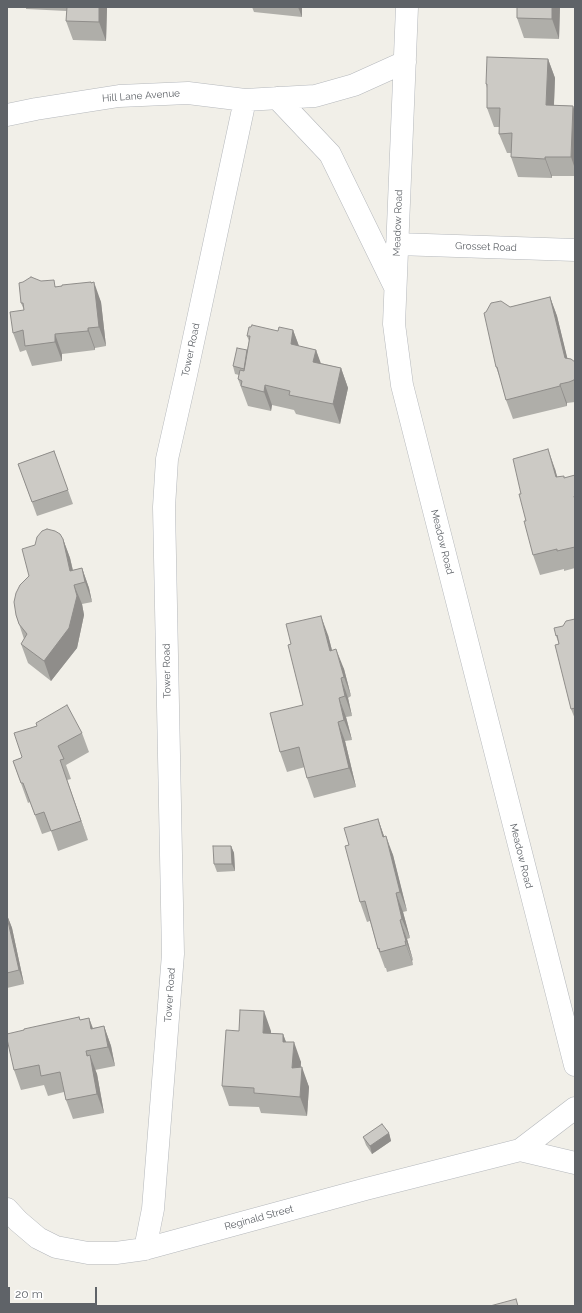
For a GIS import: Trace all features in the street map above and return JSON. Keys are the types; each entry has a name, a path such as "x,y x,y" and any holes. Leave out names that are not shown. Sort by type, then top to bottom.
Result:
{"street":[{"name":"Meadow Road","path":"407,7 394,324 402,385 575,1065"},
{"name":"Hill Lane Avenue","path":"7,116 36,109 119,96 188,93 245,100 315,96 354,85 405,62"},
{"path":"277,98 330,154 395,288"},
{"name":"Tower Road","path":"145,1249 153,1210 173,954 164,507 167,459 188,368 245,100"},
{"name":"Grosset Road","path":"397,244 575,250"},
{"name":"Reginald Street","path":"7,1209 18,1221 38,1238 56,1247 88,1253 116,1253 145,1249 459,1164 520,1150 575,1108"},
{"name":"Reginald Street","path":"520,1150 575,1163"}],"building":[{"path":"67,7 99,7 99,22 66,21"},
{"path":"517,7 552,7 552,19 517,18"},
{"path":"487,57 548,59 546,105 573,106 571,157 545,157 545,159 511,157 512,133 499,134 500,108 487,108"},
{"path":"31,277 41,281 54,280 55,287 94,282 99,327 88,328 88,331 55,334 55,342 25,346 23,330 13,333 10,312 24,310 23,303 21,303 19,283"},
{"path":"550,297 565,358 571,359 575,362 575,378 569,382 560,384 560,386 506,400 496,367 484,313 491,303 501,301 510,307"},
{"path":"252,325 278,331 279,327 293,330 291,344 316,350 313,362 341,368 333,404 289,395 290,391 265,385 264,392 241,386 242,381 238,379 240,370 244,371 250,336 247,336 249,327"},
{"path":"237,348 247,350 244,369 233,366"},
{"path":"548,449 556,477 564,476 564,478 575,475 575,547 557,551 557,549 533,555 524,521 526,521 519,494 521,494 513,459"},
{"path":"54,451 68,490 32,502 18,464"},
{"path":"47,529 60,534 63,539 70,571 82,568 85,582 74,585 77,596 69,628 44,661 21,644 27,634 19,624 14,602 20,585 29,576 22,549 35,545 37,537 42,531"},
{"path":"321,616 330,651 336,649 344,677 341,678 345,696 339,698 344,720 338,722 349,768 307,778 299,747 280,752 270,713 303,705 288,645 291,644 286,624"},
{"path":"575,619 575,708 571,709 555,645 559,644 554,628 563,626 566,621"},
{"path":"67,705 82,733 58,746 64,759 60,760 81,821 51,831 44,812 35,815 23,783 21,783 13,761 22,757 14,733 37,726 36,723"},
{"path":"378,819 383,837 386,836 400,892 396,893 402,919 400,920 406,941 406,945 380,952 365,901 360,902 345,846 349,845 344,828"},
{"path":"213,846 231,846 232,864 214,864"},
{"path":"7,917 19,970 7,973"},
{"path":"240,1010 264,1011 263,1033 283,1034 283,1042 294,1042 292,1068 302,1067 300,1097 254,1093 254,1088 222,1086 226,1030 239,1031"},
{"path":"79,1017 80,1020 89,1018 91,1029 104,1026 108,1047 86,1051 87,1056 90,1055 97,1094 66,1100 60,1072 41,1076 39,1065 14,1070 7,1034"},
{"path":"382,1124 389,1133 370,1146 363,1137"},
{"path":"516,1299 518,1306 490,1306"}]}
